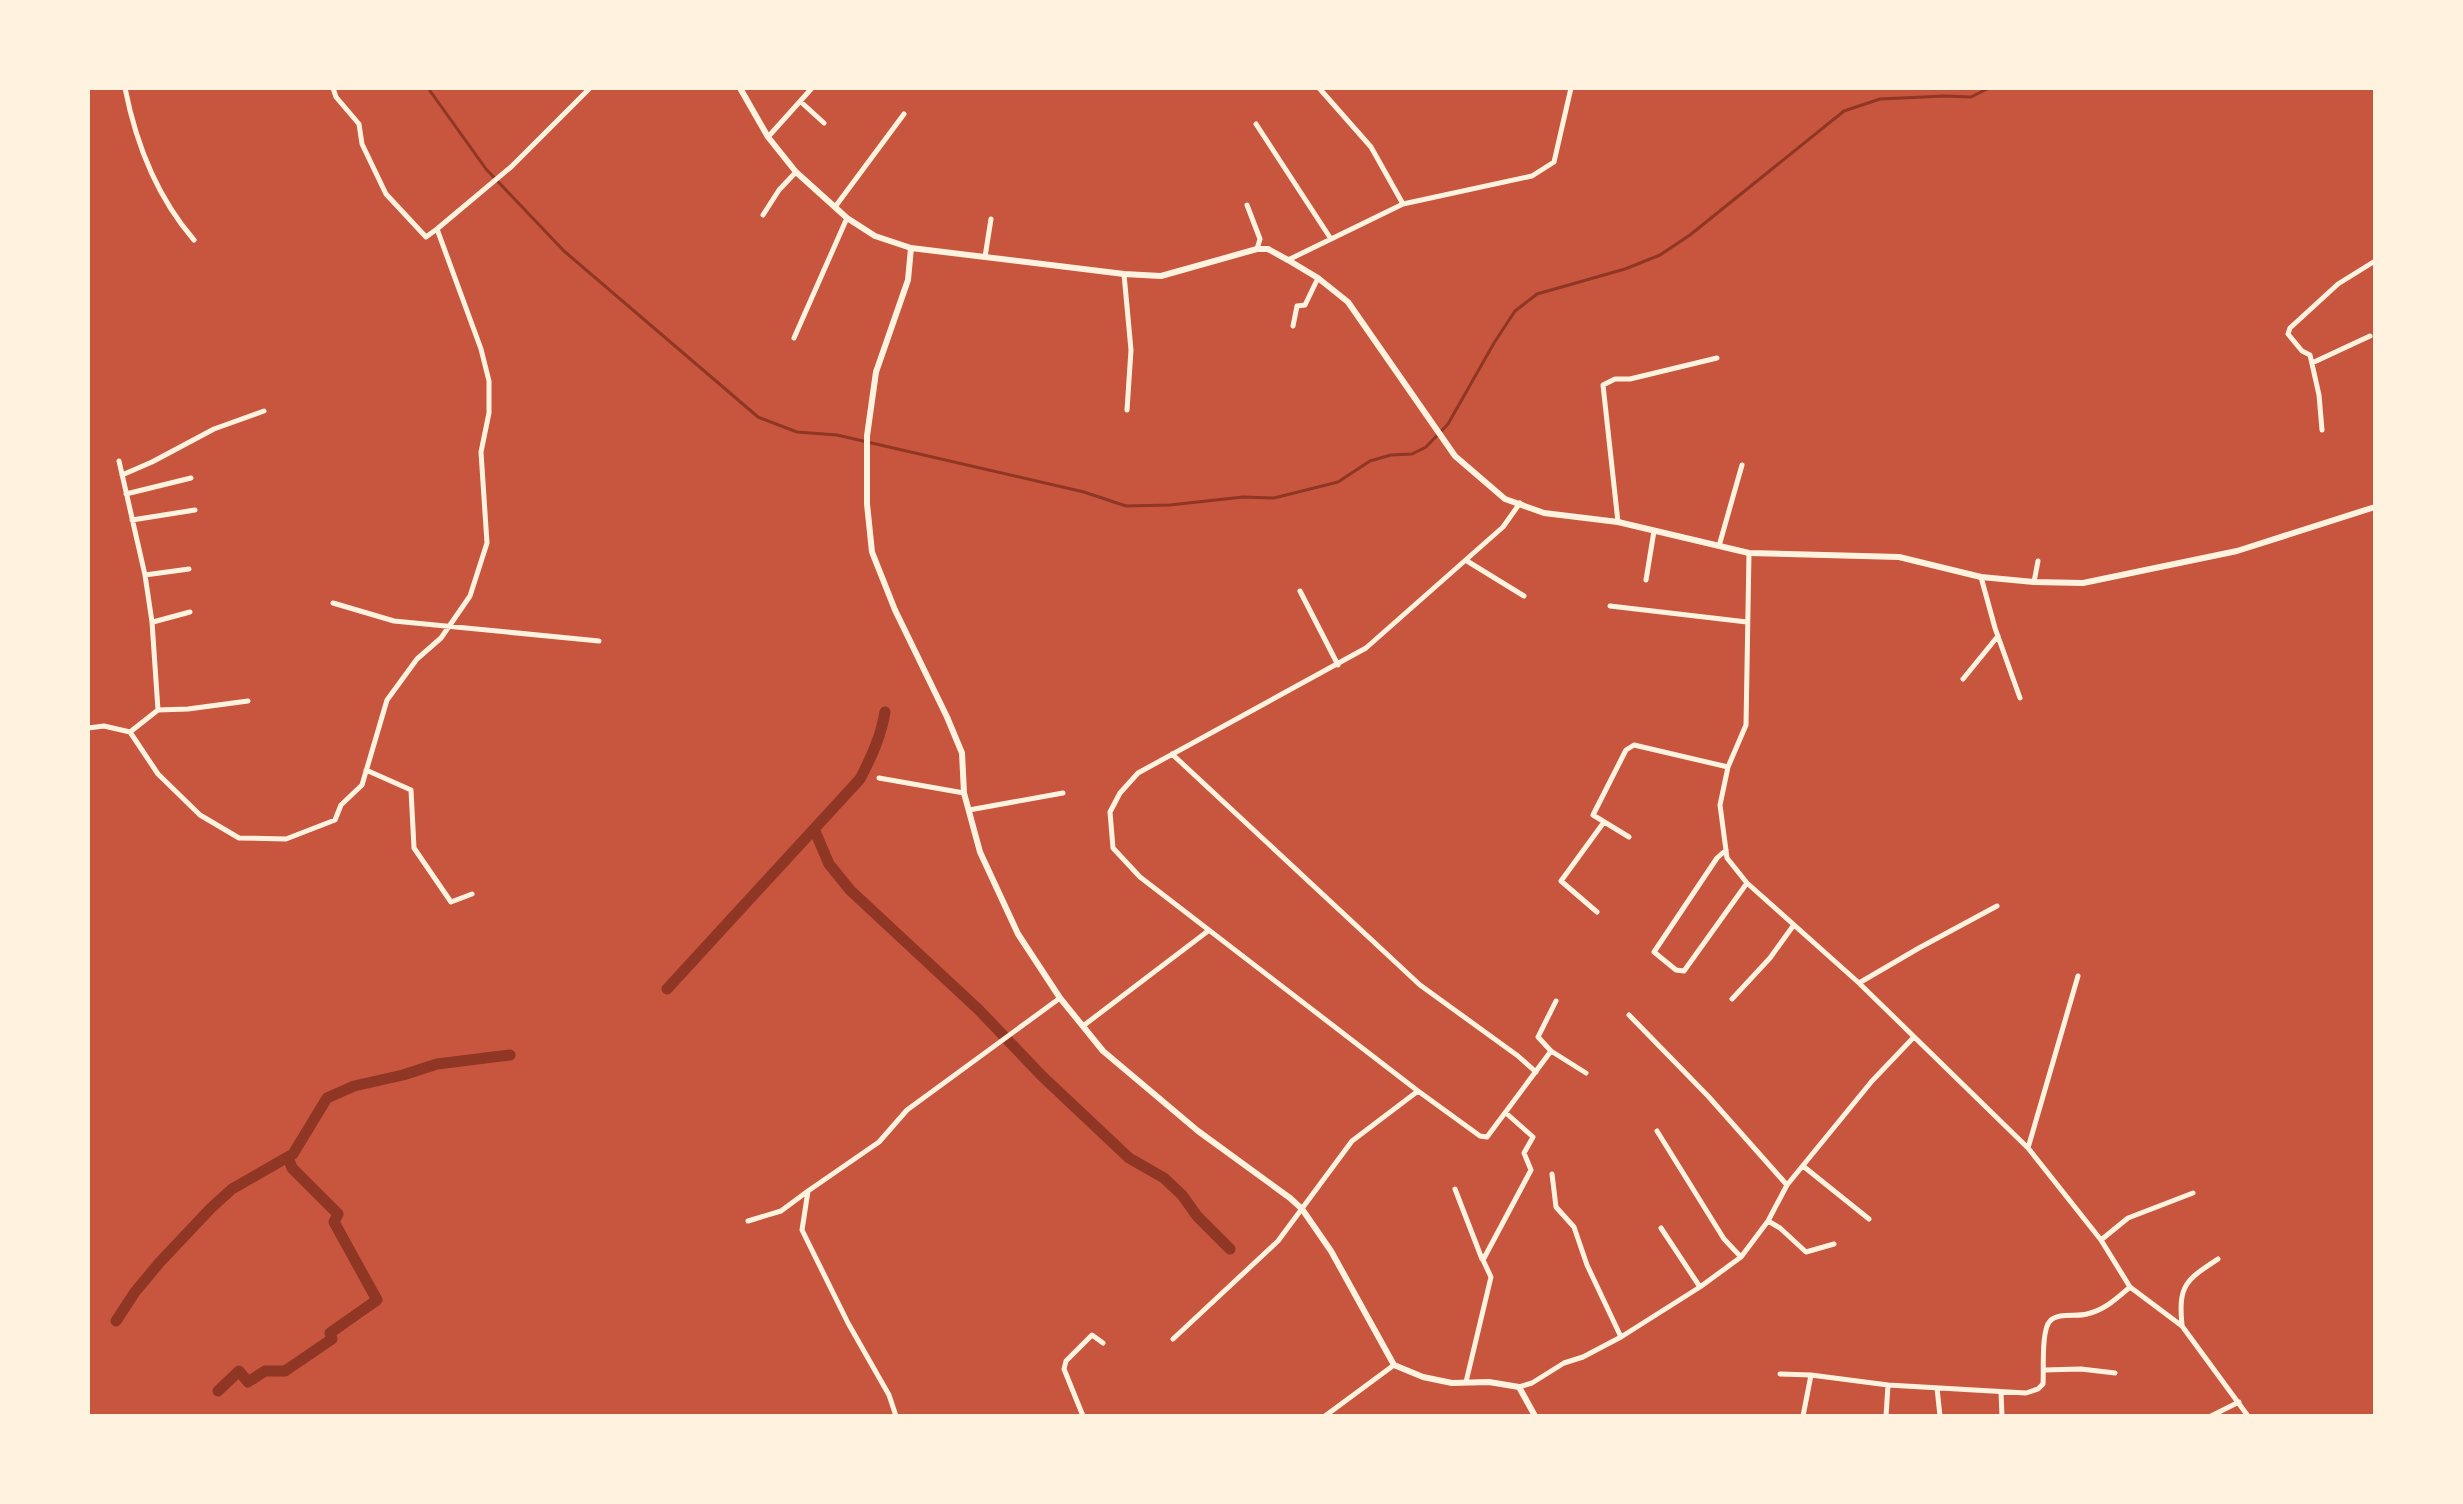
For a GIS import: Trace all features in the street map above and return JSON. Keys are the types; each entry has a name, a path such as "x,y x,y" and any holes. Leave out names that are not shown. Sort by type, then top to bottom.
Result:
{"street":[{"path":"125,88 131,116 157,189 194,240"},
{"path":"333,88 336,97 359,124 362,144 386,194 426,237 511,167 590,88"},
{"path":"740,88 768,137 796,172 847,218 875,236 911,248 1161,276 1257,249 1268,249 1318,278 1348,302 1455,456 1505,499 1544,513 1618,522 1749,553 1899,557 1981,577 2083,583 2237,551 2375,507"},
{"path":"768,137 812,88"},
{"path":"1319,88 1371,147 1403,204"},
{"path":"1288,260 1403,204 1532,176 1554,162 1571,88"},
{"path":"801,102 824,123"},
{"path":"835,207 904,114"},
{"path":"1256,124 1331,239"},
{"path":"763,215 779,190 796,172"},
{"path":"1247,205 1260,239 1257,249"},
{"path":"794,338 847,218"},
{"path":"985,257 991,219"},
{"path":"88,728 104,726 130,732 158,774 200,815 239,838 286,839 335,820 341,805 362,785 387,700 417,659 441,638 470,596 487,543 481,452 489,413 489,381 481,349 437,229"},
{"path":"911,248 908,280 876,372 867,436 867,504 872,552 895,610 962,753 964,793 980,852 1018,934 1060,998 1103,1051 1187,1122 1302,1209 1331,1251 1394,1365 1423,1377 1452,1383 1519,1387 1621,1337 1741,1257 1768,1221 1787,1185 1872,1081 1913,1038"},
{"path":"2322,430 2319,395 2310,355 2302,351 2288,334 2290,328 2338,284 2375,261"},
{"path":"1124,274 1131,350 1127,410"},
{"path":"1293,326 1297,306 1305,305 1318,278"},
{"path":"2312,363 2370,336"},
{"path":"1618,522 1603,385 1615,379 1630,379 1717,358"},
{"path":"122,475 214,429 264,411"},
{"path":"119,461 145,575 152,622 158,710"},
{"path":"1719,546 1742,465"},
{"path":"126,494 191,478"},
{"path":"1520,503 1503,527 1467,561 1366,648 1138,773 1120,793 1110,812 1113,848 1140,877 1480,1136 1487,1137 1551,1051"},
{"path":"132,520 195,510"},
{"path":"1646,580 1654,531"},
{"path":"1749,553 1746,725 1728,767 1720,805 1727,858 1747,883 1859,983 2028,1148 2101,1240 2130,1287 2182,1326 2248,1416"},
{"path":"1467,561 1524,596"},
{"path":"2034,582 2038,561"},
{"path":"145,575 189,569"},
{"path":"1981,577 2020,698"},
{"path":"1300,591 1338,665"},
{"path":"333,603 394,621 599,641"},
{"path":"1610,606 1747,622"},
{"path":"152,622 190,612"},
{"path":"1963,679 1998,636"},
{"path":"130,732 158,710 248,701"},
{"path":"1629,837 1593,815 1626,750 1634,745 1728,767"},
{"path":"1172,754 1420,985 1536,1072"},
{"path":"366,770 411,790 414,848 451,902 472,894"},
{"path":"879,778 964,793"},
{"path":"969,810 1063,793"},
{"path":"1597,912 1561,881 1604,822"},
{"path":"1726,850 1717,858 1654,952 1676,970 1684,971 1747,883"},
{"path":"1859,983 1997,906"},
{"path":"1732,999 1770,958 1793,926"},
{"path":"1083,1026 1208,931"},
{"path":"2028,1148 2078,976"},
{"path":"748,1221 781,1211 879,1142 907,1110 1060,998"},
{"path":"1556,1001 1538,1037 1551,1051 1586,1073"},
{"path":"1629,1015 1708,1096 1787,1185"},
{"path":"1173,1339 1278,1241 1352,1141 1418,1091"},
{"path":"1483,1260 1531,1170 1524,1153 1533,1137 1506,1113"},
{"path":"1657,1131 1724,1239 1741,1257"},
{"path":"1803,1166 1869,1219"},
{"path":"1552,1174 1556,1207 1574,1227 1587,1265 1621,1337"},
{"path":"1455,1189 1491,1277 1466,1382"},
{"path":"808,1191 802,1230 848,1323 889,1395 896,1416"},
{"path":"2101,1240 2128,1218 2193,1193"},
{"path":"1768,1221 1806,1252 1834,1244"},
{"path":"1661,1228 1700,1287"},
{"path":"2182,1326 2179,1301 2190,1278 2218,1259"},
{"path":"1780,1374 1888,1385 2026,1393 2043,1384 2045,1331 2050,1321 2058,1317 2088,1314 2108,1306 2130,1287"},
{"path":"1083,1416 1064,1369 1066,1361 1092,1335 1103,1343"},
{"path":"1325,1416 1394,1365"},
{"path":"2044,1370 2081,1369 2115,1373"},
{"path":"1803,1416 1811,1375"},
{"path":"1886,1416 1888,1385"},
{"path":"1519,1387 1535,1416"},
{"path":"1937,1388 1940,1416"},
{"path":"2001,1392 2002,1416"},
{"path":"2211,1416 2239,1402"}],"waterway":[{"path":"428,88 486,169 564,251 758,417 797,432 837,435 1084,492 1126,506 1243,497 1274,498 1338,482 1370,461 1391,455 1412,454 1426,447 1448,424 1515,311 1537,294 1625,269 1660,255 1690,235 1844,111 1880,99 1971,97 1989,88"},
{"path":"667,989 860,779 876,746 885,712"},
{"path":"814,829 829,864 850,890 979,1010 1042,1076 1129,1158 1164,1178 1182,1195 1197,1216 1230,1249"},
{"path":"116,1321 160,1262 211,1208 232,1189 293,1154 327,1098 354,1086 437,1064 510,1055"},
{"path":"218,1391 239,1371 248,1382 265,1371 285,1371 332,1339 330,1333 377,1300 334,1222 338,1214 292,1168 288,1157"}]}
